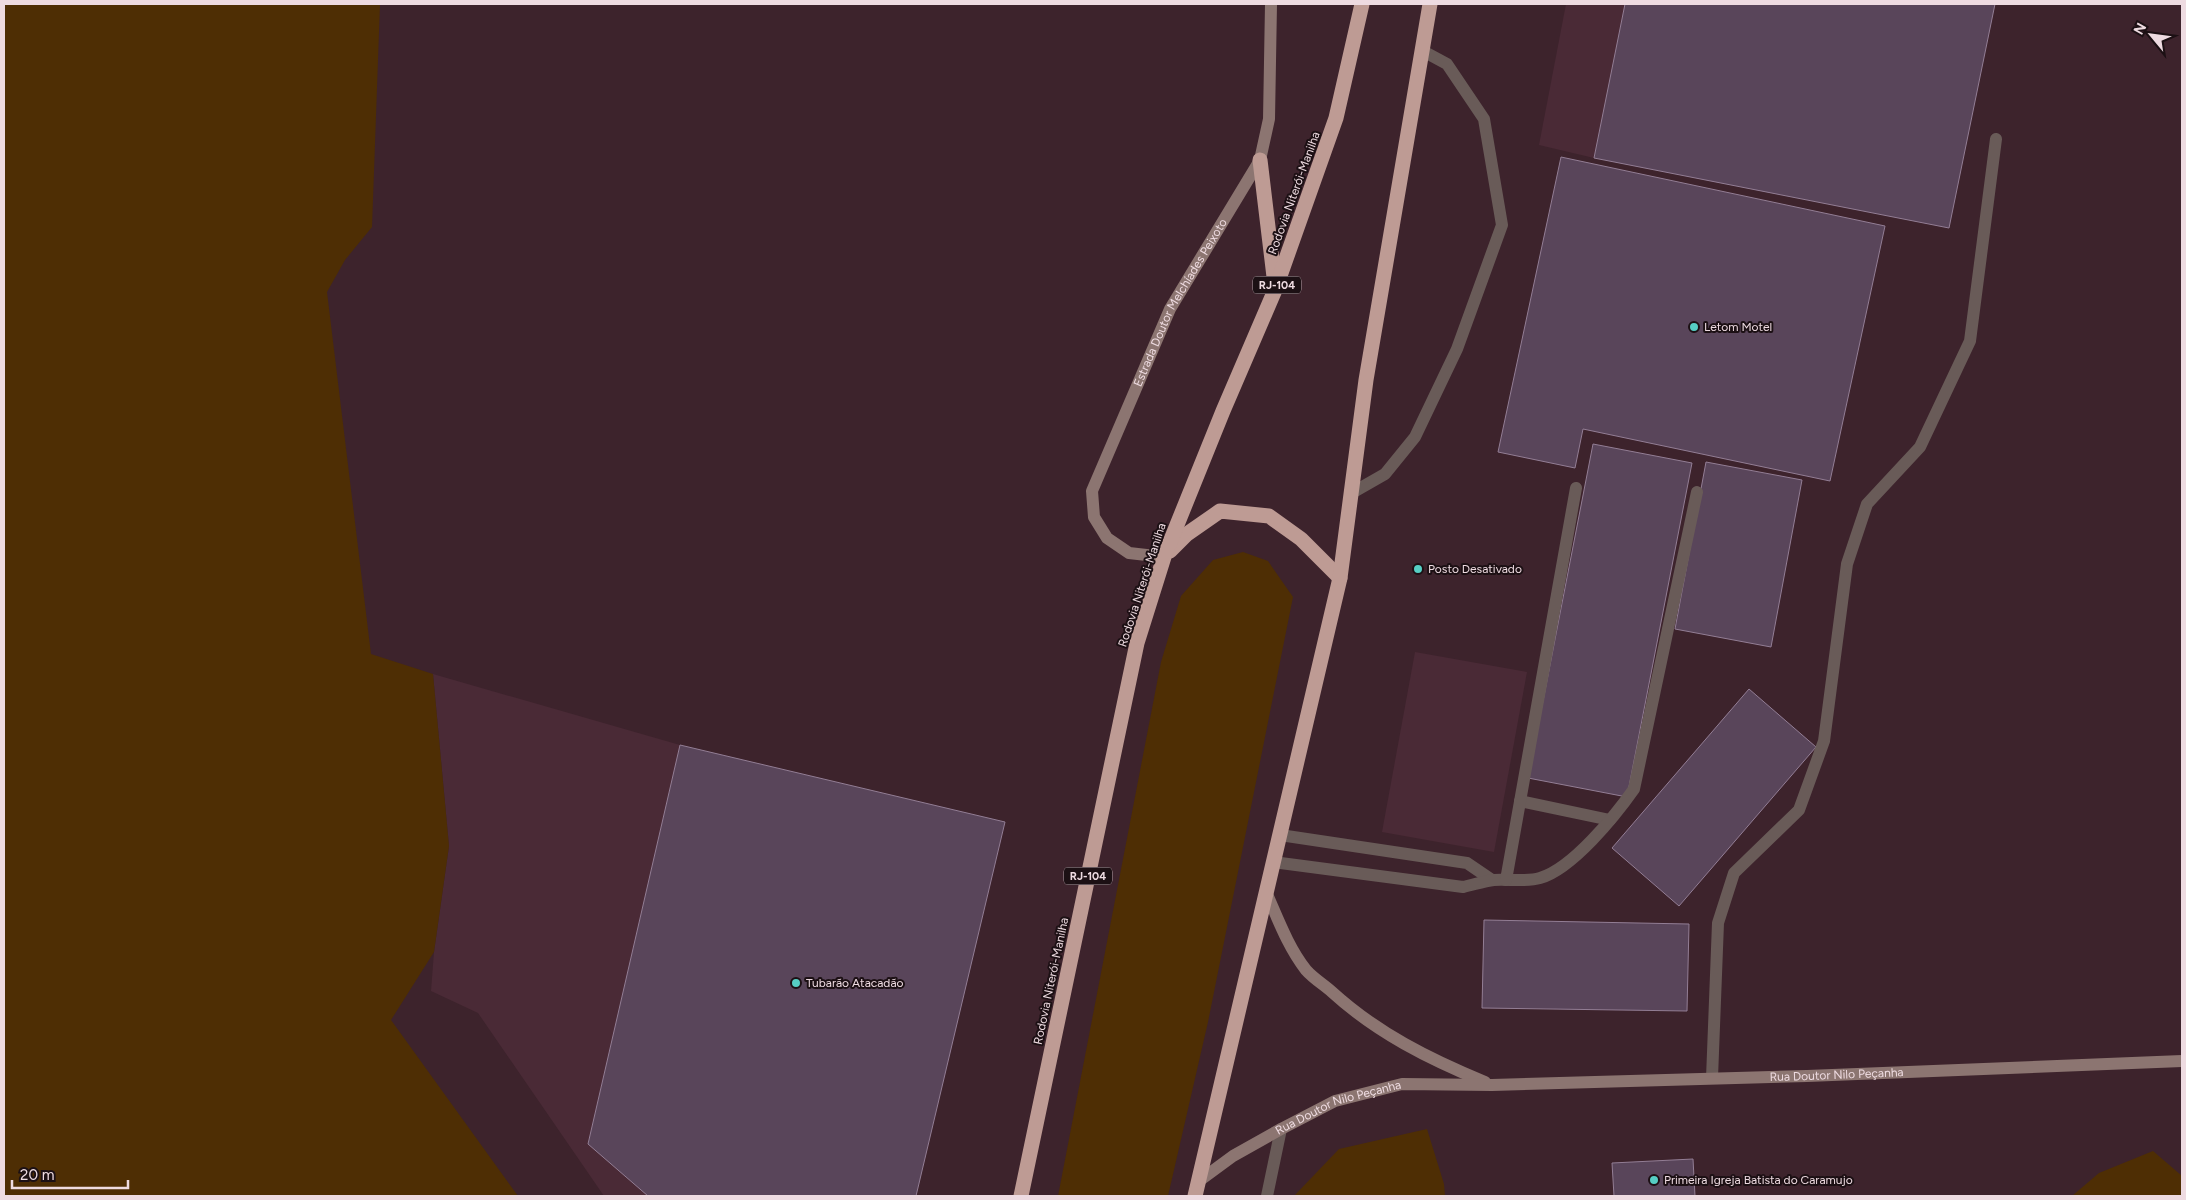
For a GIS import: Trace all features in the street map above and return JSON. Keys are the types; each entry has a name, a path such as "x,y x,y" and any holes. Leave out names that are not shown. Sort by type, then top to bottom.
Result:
{"highway":[{"name":"Rodovia Niterói-Manilha","path":"1021,1196 1137,643 1164,557 1223,411 1275,290 1336,118 1362,4"},
{"path":"1195,1196 1340,578 1366,380 1430,4"},
{"path":"1260,160 1275,290"},
{"path":"1164,557 1187,534 1220,511 1270,516 1301,539 1340,578"}],"street":[{"name":"Estrada Doutor Melchíades Peixoto","path":"1164,557 1129,553 1107,538 1094,517 1092,491 1170,309 1260,160 1269,119 1271,4"},
{"path":"1350,494 1385,474 1415,437 1457,349 1502,225 1484,119 1447,64 1422,50"},
{"path":"1712,1078 1718,923 1734,873 1799,810 1806,793 1824,741 1847,564 1867,504 1920,447 1970,341 1996,139"},
{"path":"1506,880 1576,488"},
{"path":"1273,862 1464,887 1492,880 1539,878 1555,871 1571,860 1610,820 1634,789 1697,492"},
{"path":"1520,801 1610,820"},
{"path":"1280,835 1467,863 1492,880"},
{"name":"Rua Doutor Nilo Peçanha","path":"1266,892 1286,939 1307,970 1354,1012 1403,1045 1445,1066 1492,1085"},
{"name":"Rua Doutor Nilo Peçanha","path":"1199,1181 1233,1156 1335,1102 1402,1084 1492,1085 1846,1075 2182,1061"},
{"path":"1267,1196 1281,1129"}],"shaded area":[{"path":"4,4 380,4 372,227 345,260 327,292 371,654 433,674 449,846 434,952 391,1020 518,1196 4,1196"},
{"path":"1566,4 1625,4 1594,158 1539,145"},
{"path":"1243,552 1268,561 1293,597 1208,1022 1168,1196 1058,1196 1161,662 1181,596 1213,560"},
{"path":"1415,652 1527,672 1494,852 1382,832"},
{"path":"433,674 680,745 588,1143 648,1196 604,1196 478,1013 431,991 434,952 449,846"},
{"path":"1427,1129 1444,1184 1445,1196 1294,1196 1339,1149"},
{"path":"2153,1151 2182,1176 2182,1196 2072,1196 2099,1173"}],"building":[{"path":"1625,4 1995,4 1949,228 1594,158"},
{"name":"Letom Motel","path":"1561,157 1885,226 1830,481 1583,429 1575,468 1498,452"},
{"path":"1593,444 1692,463 1627,797 1528,778"},
{"path":"1706,462 1802,480 1771,647 1675,629"},
{"path":"1749,689 1816,747 1679,906 1612,848"},
{"name":"Tubarão Atacadão","path":"680,745 1005,822 916,1196 648,1196 588,1144"},
{"path":"1484,920 1689,924 1687,1011 1482,1008"},
{"name":"Primeira Igreja Batista do Caramujo","path":"1693,1159 1695,1196 1614,1196 1612,1163"}],"place":[{"name":"Letom Motel","path":"1694,327"},
{"name":"Posto Desativado","path":"1418,569"},
{"name":"Tubarão Atacadão","path":"796,983"},
{"name":"Primeira Igreja Batista do Caramujo","path":"1654,1180"}]}
